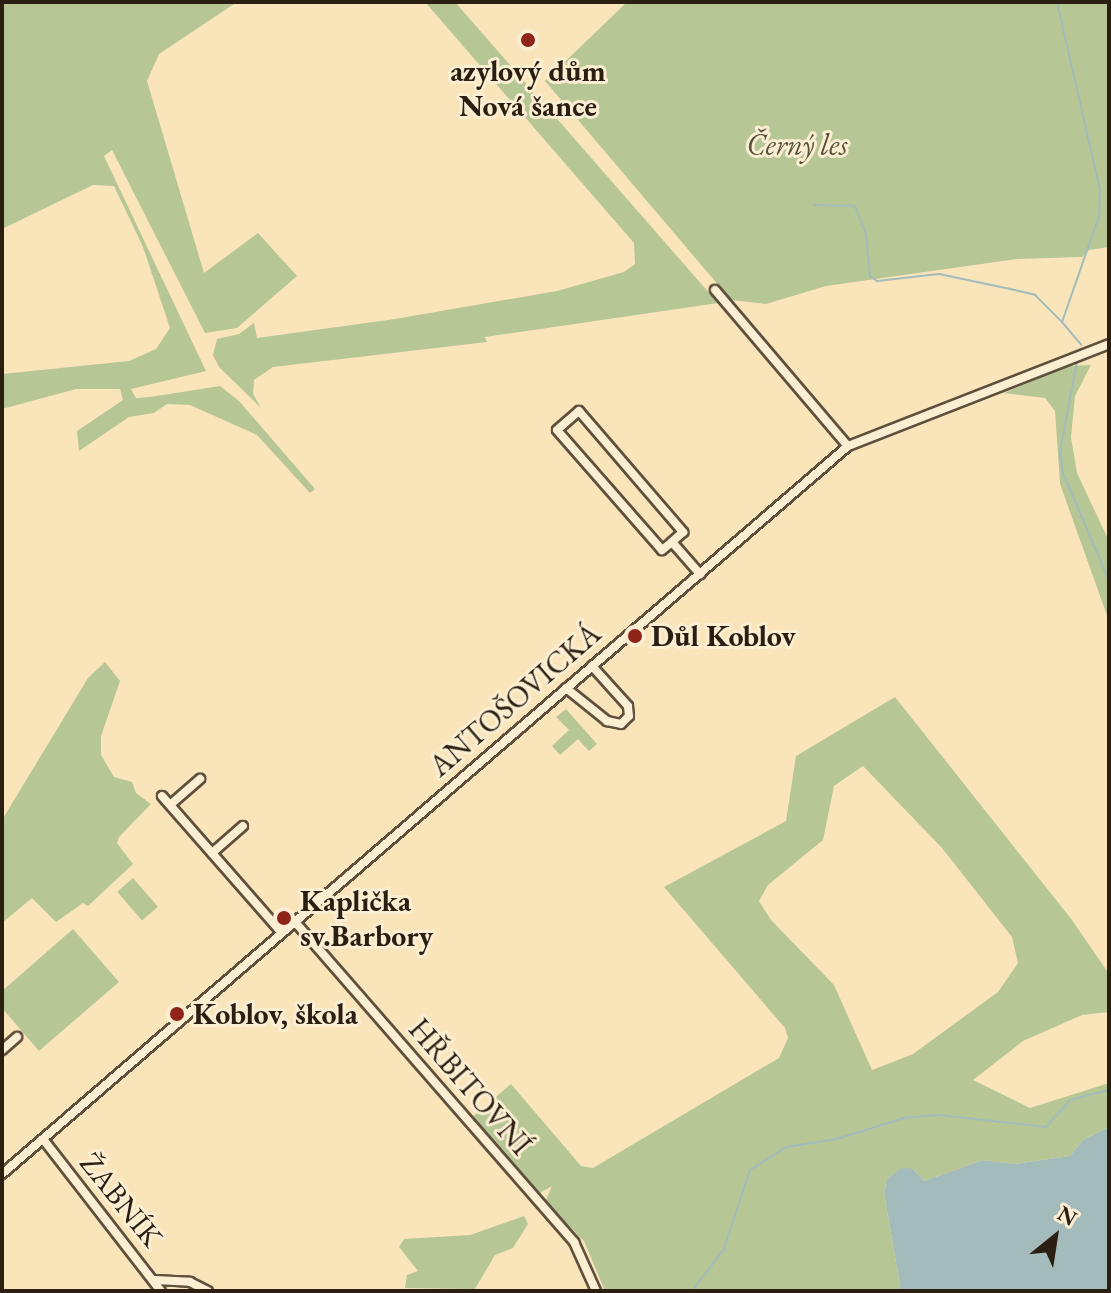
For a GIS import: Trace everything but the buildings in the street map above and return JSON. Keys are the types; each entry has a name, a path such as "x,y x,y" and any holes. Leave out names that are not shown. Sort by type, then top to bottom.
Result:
{"street":[{"path":"715,290 848,446"},
{"name":"ANTOŠOVICKÁ","path":"2,1174 848,446 1109,344"},
{"path":"579,411 683,532 672,542 662,550 557,430 579,411"},
{"path":"672,542 700,574"},
{"path":"566,688 607,721 621,724 629,716 628,706 592,666"},
{"path":"170,805 200,779"},
{"path":"162,796 282,933"},
{"path":"212,853 243,826"},
{"name":"HŘBITOVNÍ","path":"295,922 574,1242 596,1291"},
{"path":"2,1050 17,1037"},
{"name":"ŽABNÍK","path":"43,1139 161,1291"},
{"path":"155,1280 190,1282 208,1291"}],"green space":[{"path":"2,2 237,2 159,54 147,81 204,273 258,233 297,276 237,328 205,333 112,150 104,156 206,371 131,389 136,398 220,386 239,401 315,489 310,493 257,435 190,405 167,404 154,413 129,417 79,451 77,431 123,400 120,389 76,389 2,409 2,374 129,361 156,349 170,328 143,247 114,186 93,185 2,229"},
{"path":"425,2 455,2 718,303 485,337 487,342 273,367 254,380 253,394 261,408 219,367 213,355 217,339 239,334 254,323 257,338 395,319 557,291 624,272 635,264 634,243"},
{"name":"Černý les","path":"627,2 1109,2 1109,247 1089,250 1082,257 1017,259 826,286 766,304 731,300 545,81"},
{"path":"1091,365 1075,396 1071,437 1077,473 1109,541 1109,621 1060,484 1055,411 1045,398 1004,393 1068,366"},
{"path":"105,662 120,681 101,736 101,755 114,777 132,782 136,793 151,804 119,837 117,843 133,864 88,906 83,903 56,922 32,898 2,923 2,820 88,678"},
{"path":"895,697 1072,920 1109,974 1109,1012 1082,1015 1023,1041 973,1080 1030,1108 1109,1083 1109,1127 1083,1140 1070,1156 1014,1164 983,1160 924,1181 913,1169 900,1169 887,1179 884,1193 901,1291 605,1291 584,1241 545,1202 552,1186 536,1195 470,1119 511,1084 581,1166 593,1168 779,1058 788,1038 785,1028 664,887 786,821 796,756","holes":["863,766 942,848 1012,937 1018,963 998,992 913,1054 872,1070 834,985 771,920 759,901 768,885 823,840 834,786"]},
{"path":"566,709 597,744 589,751 578,739 560,755 552,746 569,730 556,717"},
{"path":"133,878 158,907 142,920 117,892"},
{"path":"73,929 119,982 39,1051 2,1008 2,991"},
{"path":"524,1216 528,1224 513,1248 495,1255 475,1289 405,1288 407,1275 418,1271 399,1247 404,1239 470,1235"}],"water":[{"path":"1109,1127 1109,1291 901,1291 884,1193 887,1179 901,1168 913,1169 924,1181 983,1160 1014,1164 1070,1156 1083,1140"}],"waterway":[{"path":"1057,2 1100,190 1099,216 1062,322 1081,345"},
{"path":"814,205 855,206 866,235 870,276 877,281 939,274 1010,289 1035,295 1061,321"},
{"path":"1077,361 1060,452 1063,473 1109,581"},
{"path":"692,1291 724,1249 750,1170 786,1147 837,1139 904,1118 938,1115 1046,1127 1070,1100 1109,1090"}],"place":[{"name":"azylový dům Nová šance","path":"528,40"},
{"name":"Důl Koblov","path":"635,636"},
{"name":"Kaplička sv.Barbory","path":"284,918"},
{"name":"Koblov, škola","path":"177,1014"}]}
